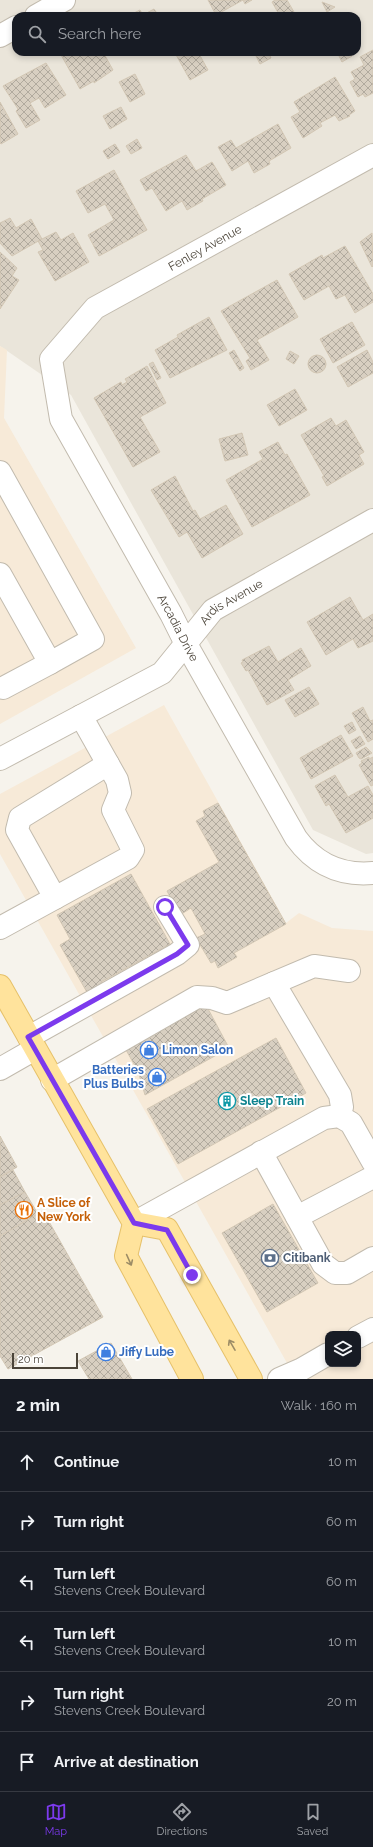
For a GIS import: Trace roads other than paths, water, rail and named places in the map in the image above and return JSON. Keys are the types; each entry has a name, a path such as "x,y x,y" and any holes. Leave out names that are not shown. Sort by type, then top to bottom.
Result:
{"main road":[{"path":"0,986 134,1223 126,1256 192,1379"},
{"path":"134,1223 167,1230 251,1379"}],"street":[{"path":"43,12 64,0"},
{"path":"0,36 12,29"},
{"name":"Fenley Avenue","path":"51,359 95,308 373,155"},
{"name":"Arcadia Drive","path":"51,359 61,419 171,612 186,644 296,838 305,850 329,867 343,872 357,874 373,873"},
{"path":"0,472 93,639 50,663 1,687"},
{"name":"Ardis Avenue","path":"2,755 81,716 162,673 213,610 373,520"},
{"path":"0,574 50,663"},
{"path":"0,928 128,858 133,850 113,810 120,793 117,780 81,716"},
{"path":"56,898 16,830 17,823 20,818 108,764"},
{"path":"0,1069 32,1043 177,954 188,945 165,907"},
{"path":"52,1080 196,997 212,998 227,1003 314,966 349,971"},
{"path":"274,983 340,1096 342,1106 339,1116"},
{"path":"134,1223 324,1118 339,1116 351,1123 373,1162"},
{"path":"261,1152 323,1264 335,1273 346,1273 373,1258"},
{"path":"297,1217 373,1177"},
{"path":"361,1335 373,1328"},
{"path":"279,1379 302,1369 325,1356"}],"place":[{"name":"Limon Salon","path":"149,1050"},
{"name":"Batteries Plus Bulbs","path":"157,1077"},
{"name":"Sleep Train","path":"227,1101"},
{"name":"A Slice of New York","path":"24,1210"},
{"name":"Citibank","path":"270,1258"},
{"name":"Jiffy Lube","path":"106,1352"}]}
